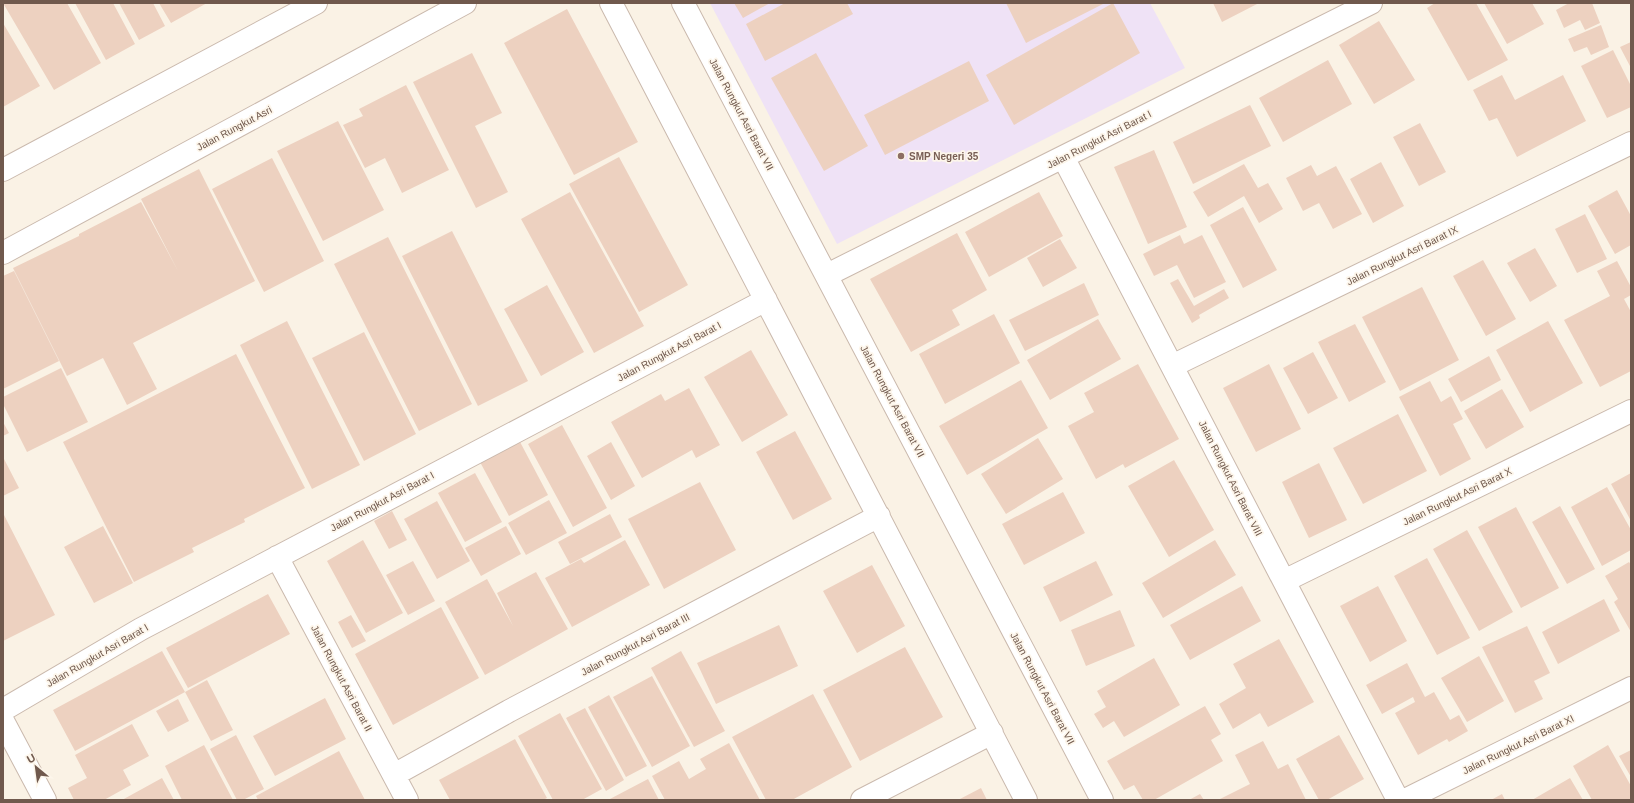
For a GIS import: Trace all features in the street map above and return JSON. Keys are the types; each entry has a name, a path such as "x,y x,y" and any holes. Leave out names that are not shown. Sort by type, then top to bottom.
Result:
{"street":[{"path":"3,170 316,3"},
{"name":"Jalan Rungkut Asri","path":"3,253 465,3"},
{"path":"611,3 1026,800"},
{"name":"Jalan Rungkut Asri Barat VII","path":"683,3 1102,800"},
{"name":"Jalan Rungkut Asri Barat I","path":"827,275 1371,3"},
{"name":"Jalan Rungkut Asri Barat IX","path":"1172,366 1631,143"},
{"name":"Jalan Rungkut Asri Barat VIII","path":"1063,157 1398,800"},
{"name":"Jalan Rungkut Asri Barat I","path":"3,710 141,629 766,300"},
{"name":"Jalan Rungkut Asri Barat X","path":"1284,581 1631,411"},
{"name":"Jalan Rungkut Asri Barat III","path":"394,775 509,710 879,516"},
{"name":"Jalan Rungkut Asri Barat II","path":"277,557 407,800"},
{"name":"Jalan Rungkut Asri Barat XI","path":"1405,800 1631,688"},
{"path":"3,721 45,800"},
{"path":"862,800 992,733"}],"shaded area":[{"name":"SMP Negeri 35","path":"710,3 1150,3 1185,68 837,244"}],"building":[{"path":"3,3 67,3 101,63 54,90"},
{"path":"75,3 113,3 135,44 106,60"},
{"path":"119,3 153,3 165,26 139,40"},
{"path":"159,3 207,3 171,23"},
{"path":"734,3 770,3 743,18"},
{"path":"785,3 847,3 853,14 765,61 746,24"},
{"path":"1006,3 1105,3 1026,43"},
{"path":"1113,3 1140,53 1014,125 986,75"},
{"path":"1213,3 1259,3 1222,22"},
{"path":"1435,3 1476,3 1508,60 1468,81 1427,8"},
{"path":"1484,3 1532,3 1544,24 1507,44"},
{"path":"1569,3 1592,3 1600,23 1585,30 1580,20 1564,28 1556,10"},
{"path":"567,9 638,142 574,175 504,43"},
{"path":"1379,21 1415,80 1374,104 1339,45"},
{"path":"3,23 40,86 3,107"},
{"path":"1601,25 1609,47 1591,55 1587,47 1574,52 1568,39"},
{"path":"1631,42 1631,68 1620,47"},
{"path":"1613,50 1631,86 1631,107 1607,118 1581,66"},
{"path":"472,53 502,113 475,126 508,192 476,208 413,82"},
{"path":"816,53 868,146 824,171 771,78"},
{"path":"1328,60 1352,104 1283,142 1259,98"},
{"path":"969,61 989,101 885,155 864,115"},
{"path":"1502,75 1515,100 1563,75 1586,121 1517,157 1497,118 1489,121 1473,90"},
{"path":"406,85 449,170 402,193 385,158 365,168 343,125 363,116 359,109"},
{"path":"1250,105 1271,146 1193,184 1173,142"},
{"path":"338,121 384,210 323,241 277,151"},
{"path":"1420,123 1446,172 1419,186 1393,137"},
{"path":"1154,150 1187,227 1148,244 1114,167"},
{"path":"619,157 688,285 639,312 569,184"},
{"path":"272,158 324,261 264,292 212,189"},
{"path":"1381,162 1404,206 1373,223 1350,179"},
{"path":"1244,164 1258,188 1268,183 1283,209 1259,223 1244,196 1208,217 1193,192"},
{"path":"1311,165 1317,176 1336,166 1362,214 1333,229 1319,203 1303,211 1286,178"},
{"path":"199,169 255,281 133,343 157,389 127,405 103,358 67,376 13,268 79,236 79,234 141,202 178,271 141,199"},
{"path":"1617,190 1631,216 1631,245 1615,254 1588,206"},
{"path":"570,192 644,326 594,353 521,219"},
{"path":"1039,192 1063,236 989,277 965,232"},
{"path":"1243,207 1277,270 1243,288 1210,225"},
{"path":"1585,214 1607,259 1577,273 1555,229"},
{"path":"452,231 528,381 478,406 402,256"},
{"path":"957,233 987,290 952,310 960,325 911,352 870,279"},
{"path":"1180,235 1184,244 1202,235 1226,282 1194,298 1177,265 1154,276 1143,254"},
{"path":"388,237 472,404 419,431 334,264"},
{"path":"1060,239 1077,268 1043,287 1027,258"},
{"path":"1535,248 1557,286 1530,302 1507,263"},
{"path":"1483,260 1516,319 1486,336 1453,276"},
{"path":"1617,261 1631,287 1631,295 1624,299 1631,312 1631,371 1600,387 1564,320 1610,296 1597,271"},
{"path":"14,271 59,361 3,389 3,276"},
{"path":"1178,279 1194,306 1224,289 1229,298 1199,315 1200,318 1192,323 1170,283"},
{"path":"1084,283 1099,315 1025,351 1009,320"},
{"path":"547,285 584,352 541,376 504,309"},
{"path":"1422,287 1459,360 1400,391 1362,317"},
{"path":"994,314 1020,363 945,404 919,354"},
{"path":"1098,319 1121,359 1050,400 1027,360"},
{"path":"287,321 360,465 312,489 240,345"},
{"path":"1548,321 1583,383 1530,412 1496,350"},
{"path":"1355,324 1386,382 1349,402 1318,342"},
{"path":"364,332 416,434 364,461 312,358"},
{"path":"751,350 788,415 742,442 704,377"},
{"path":"1313,352 1338,398 1308,414 1283,368"},
{"path":"236,354 305,488 244,519 245,522 192,548 194,552 134,582 63,442"},
{"path":"1489,356 1501,380 1461,402 1448,379"},
{"path":"1138,364 1179,439 1125,468 1123,464 1096,479 1068,426 1094,412 1084,393"},
{"path":"1269,364 1301,429 1256,452 1223,388"},
{"path":"61,368 88,422 27,452 3,404 3,397"},
{"path":"1021,380 1048,428 967,475 939,426"},
{"path":"1430,381 1441,402 1451,396 1463,419 1453,424 1471,459 1440,476 1399,397"},
{"path":"689,388 720,445 696,458 692,450 642,478 611,422 661,394 665,401"},
{"path":"1502,389 1524,427 1486,449 1464,411"},
{"path":"1398,414 1427,471 1363,504 1333,448"},
{"path":"3,422 9,433 3,436"},
{"path":"562,425 607,508 573,527 528,444"},
{"path":"795,431 832,499 793,520 756,452"},
{"path":"1038,438 1063,479 1006,514 981,474"},
{"path":"519,440 548,495 509,516 480,462"},
{"path":"611,442 635,486 611,500 587,456"},
{"path":"3,457 19,488 3,496"},
{"path":"1174,460 1214,530 1169,557 1128,486"},
{"path":"1319,463 1347,520 1309,538 1282,482"},
{"path":"475,473 502,522 465,542 438,493"},
{"path":"1631,473 1631,521 1611,484"},
{"path":"700,482 736,550 664,589 628,519"},
{"path":"1607,487 1631,530 1631,550 1602,566 1571,507"},
{"path":"1063,492 1085,533 1024,565 1002,524"},
{"path":"549,500 567,533 526,555 508,523"},
{"path":"437,501 470,561 437,579 404,519"},
{"path":"1560,506 1595,569 1567,584 1532,522"},
{"path":"1516,507 1559,588 1521,608 1478,527"},
{"path":"392,511 407,540 389,549 374,521"},
{"path":"3,513 55,615 3,641"},
{"path":"610,514 622,537 570,564 558,542"},
{"path":"103,526 133,583 94,603 64,547"},
{"path":"506,526 521,554 481,576 465,548"},
{"path":"1467,530 1513,612 1479,631 1433,549"},
{"path":"363,540 403,613 366,633 327,561"},
{"path":"625,540 650,585 572,627 545,578 581,559 584,563"},
{"path":"1215,540 1236,575 1163,618 1142,583"},
{"path":"1427,558 1470,638 1437,655 1394,576"},
{"path":"413,561 435,601 408,615 386,575"},
{"path":"1096,561 1113,595 1060,622 1043,587"},
{"path":"1629,562 1631,565 1631,632 1614,602 1618,599 1605,576"},
{"path":"872,565 905,626 857,653 823,591"},
{"path":"536,572 568,629 485,675 445,602 487,579 513,626 497,593"},
{"path":"1242,586 1261,621 1190,660 1170,625"},
{"path":"1378,586 1407,641 1370,662 1340,606"},
{"path":"268,594 290,634 188,688 166,648"},
{"path":"1604,599 1620,631 1558,664 1542,632"},
{"path":"441,607 479,678 393,725 355,654"},
{"path":"1120,610 1135,646 1086,666 1071,630"},
{"path":"351,615 366,641 352,648 338,622"},
{"path":"779,625 798,666 716,704 697,663"},
{"path":"1527,626 1550,673 1534,681 1543,699 1515,713 1482,647"},
{"path":"1279,639 1314,702 1268,727 1260,713 1233,729 1219,704 1246,688 1233,664"},
{"path":"905,647 943,717 860,761 823,690"},
{"path":"162,651 185,692 75,751 53,710"},
{"path":"681,651 725,731 694,747 651,668"},
{"path":"1479,656 1504,701 1467,722 1441,678"},
{"path":"1154,658 1180,705 1124,737 1114,721 1103,728 1094,714 1106,707 1097,691"},
{"path":"1407,663 1425,697 1434,692 1450,720 1459,715 1468,731 1449,742 1447,739 1418,755 1395,713 1415,702 1413,697 1382,714 1366,685"},
{"path":"652,676 690,746 652,767 613,697"},
{"path":"207,680 233,730 211,741 185,692"},
{"path":"813,694 852,767 792,800 766,800 732,737"},
{"path":"609,695 647,766 626,777 588,707"},
{"path":"325,698 346,739 275,776 253,736"},
{"path":"178,699 189,721 168,732 156,711"},
{"path":"1205,706 1221,734 1211,740 1223,761 1154,800 1143,800 1134,785 1124,790 1107,761"},
{"path":"585,708 624,780 606,791 566,718"},
{"path":"560,713 602,789 582,800 553,800 518,736"},
{"path":"132,724 149,756 123,770 131,785 104,800 74,800 68,788 87,778 75,755"},
{"path":"236,735 264,789 243,800 237,800 210,749"},
{"path":"1339,735 1364,779 1327,800 1319,800 1296,759"},
{"path":"515,739 547,798 543,800 450,800 439,780"},
{"path":"1263,741 1278,769 1288,764 1306,800 1218,800 1250,784 1235,755"},
{"path":"729,743 760,800 665,800 652,776 679,761 689,779 706,769 700,759"},
{"path":"204,745 233,800 182,800 165,766"},
{"path":"1608,745 1631,786 1631,800 1592,800 1573,766"},
{"path":"1631,750 1631,777 1619,756"},
{"path":"339,751 365,800 258,800 256,796"},
{"path":"162,778 174,800 122,800"},
{"path":"1570,778 1583,800 1532,800"},
{"path":"648,779 659,800 608,800"},
{"path":"981,788 987,800 958,800"},
{"path":"1200,794 1204,800 1189,800"},
{"path":"1502,794 1505,800 1491,800"}],"place":[{"name":"SMP Negeri 35","path":"901,156"}]}
